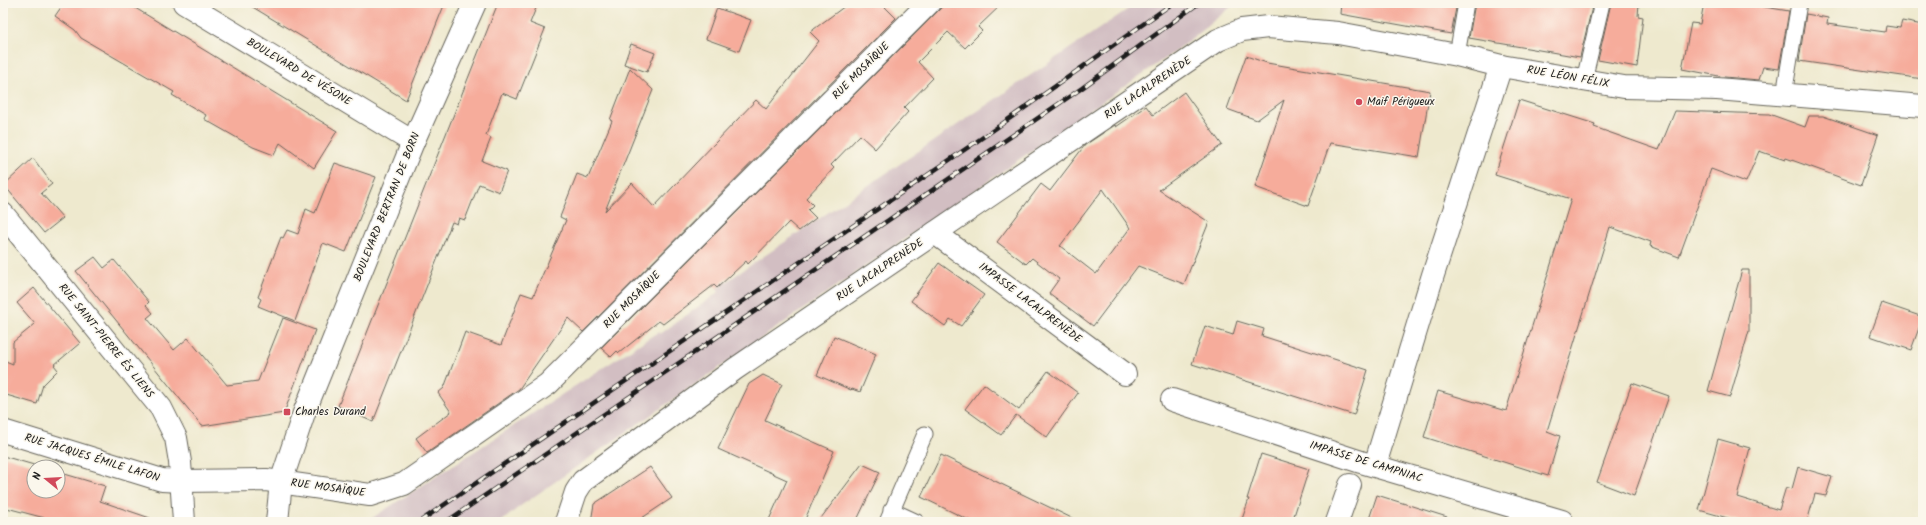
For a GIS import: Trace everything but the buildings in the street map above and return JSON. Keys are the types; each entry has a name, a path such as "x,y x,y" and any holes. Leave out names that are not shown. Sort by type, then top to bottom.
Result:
{"street":[{"name":"BOULEVARD DE VÉSONE","path":"184,3 413,142"},
{"name":"BOULEVARD BERTRAN DE BORN","path":"277,522 281,482 304,413 413,142 475,3"},
{"name":"RUE MOSAÏQUE","path":"181,481 219,479 281,482 370,495 404,484 548,384 929,3"},
{"name":"RUE LÉON FÉLIX","path":"1218,40 1242,30 1268,27 1338,33 1457,55 1501,66 1624,87 1717,89 1923,106"},
{"name":"RUE LACALPRENÈDE","path":"566,522 576,492 583,481 735,369 1218,40"},
{"path":"1375,466 1433,275 1501,66"},
{"name":"RUE SAINT-PIERRE ÈS LIENS","path":"3,214 161,408 176,438 184,522"},
{"name":"IMPASSE LACALPRENÈDE","path":"935,233 1125,374"},
{"name":"IMPASSE DE CAMPNIAC","path":"1172,400 1375,466 1562,521"},
{"name":"RUE JACQUES ÉMILE LAFON","path":"3,431 162,480 181,481"},
{"path":"1337,522 1350,485"}],"lane":[{"path":"1457,55 1466,3"},
{"path":"1584,80 1602,3"},
{"path":"1784,95 1799,3"},
{"path":"917,522 889,516 925,434"}],"shaded area":[{"path":"1137,3 1236,3 1177,50 612,442 519,507 501,522 366,522 658,332 660,334 719,292 717,288"}],"railway":[{"path":"419,522 992,131 1173,3"},
{"path":"446,522 1082,88 1199,3"}],"place":[{"name":"Maif Périgueux","path":"1359,102"},
{"name":"Charles Durand","path":"287,412"}]}
